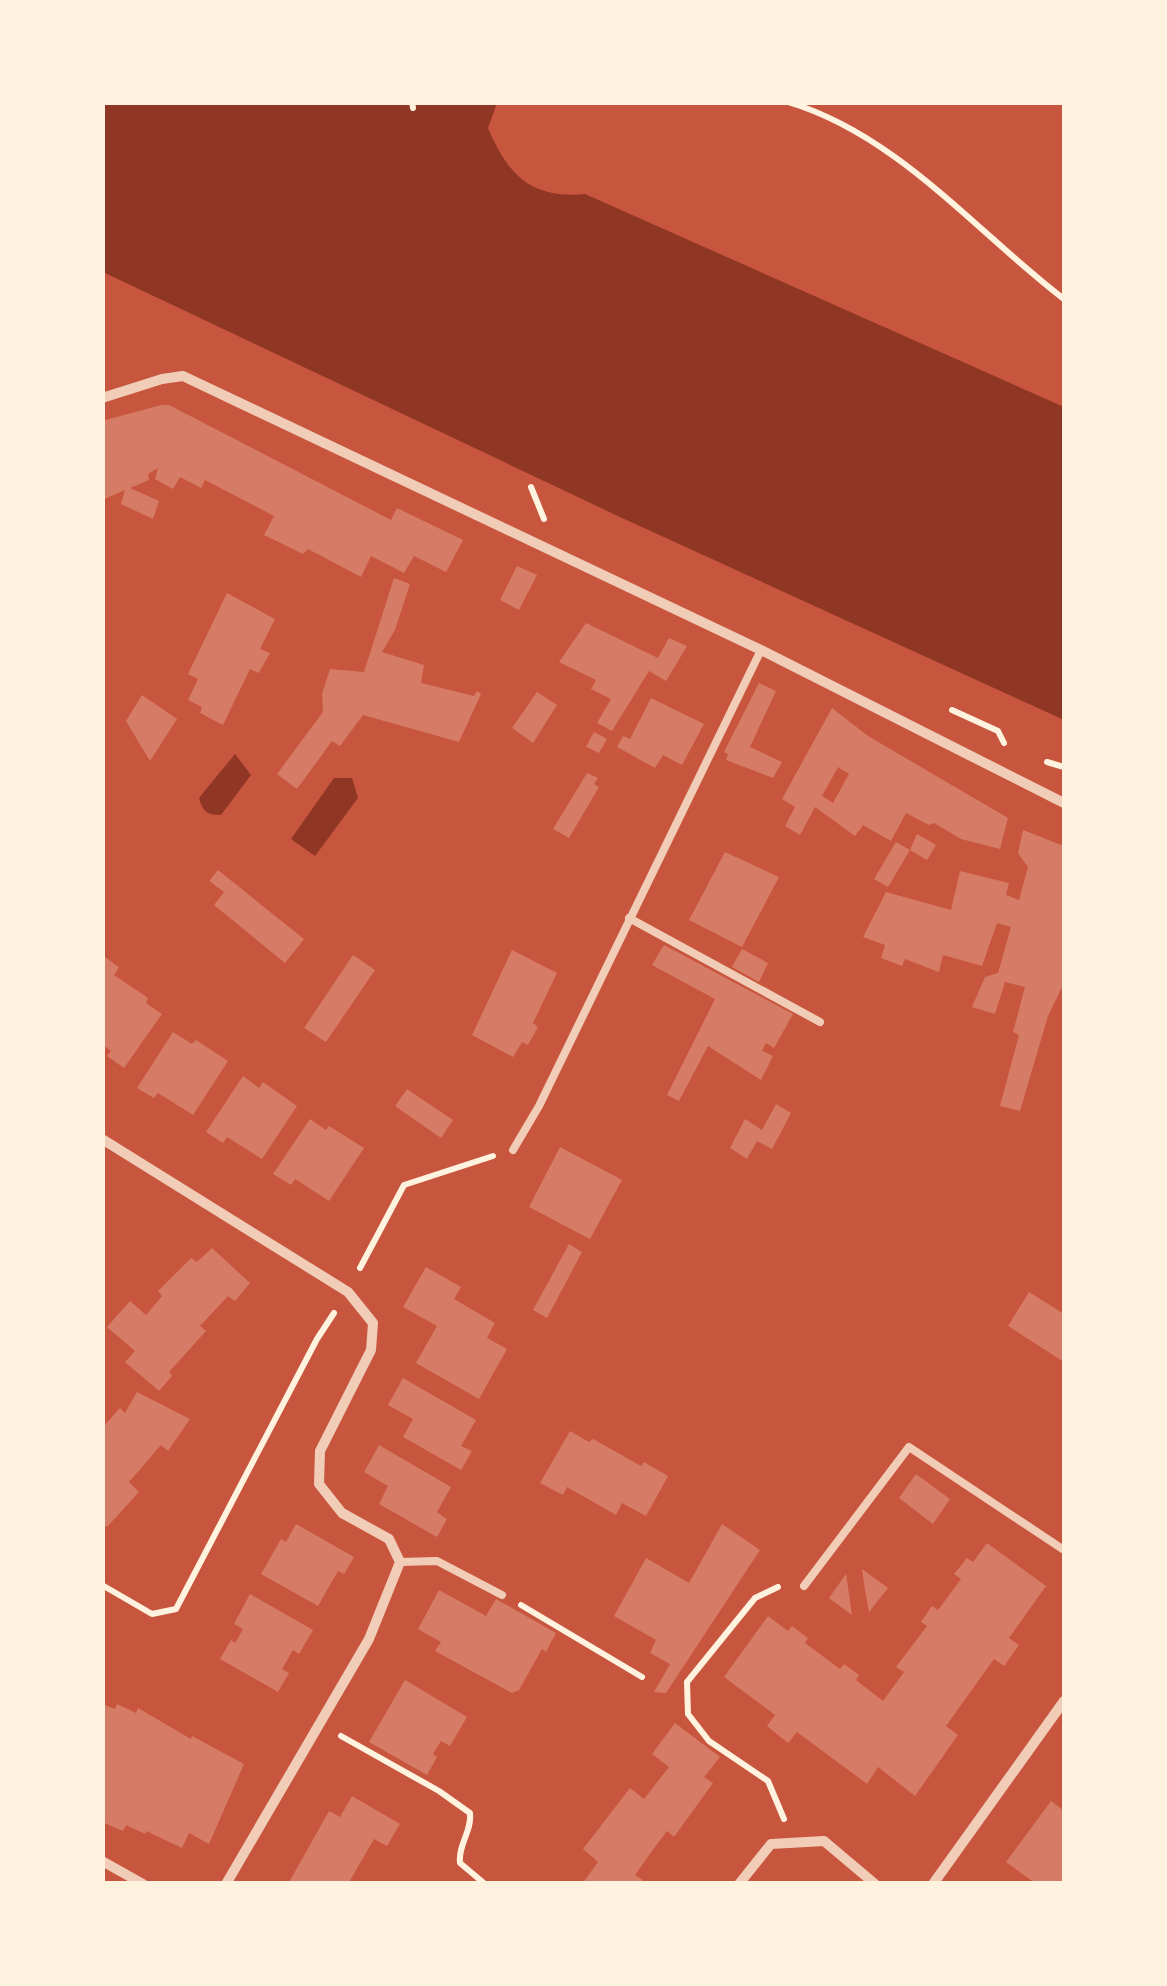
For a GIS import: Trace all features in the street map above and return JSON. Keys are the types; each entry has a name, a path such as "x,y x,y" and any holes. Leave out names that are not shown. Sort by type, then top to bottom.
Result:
{"street":[{"path":"102,398 183,376 762,650 1064,803"},
{"path":"102,1138 348,1292 373,1322 371,1350 320,1451 319,1484 342,1514 389,1539 400,1562 369,1639 226,1884"},
{"path":"933,1884 1064,1701"},
{"path":"738,1884 772,1844 824,1842 874,1884"},
{"path":"102,1861 143,1884"}],"lane":[{"path":"513,1150 539,1106 762,650"},
{"path":"630,918 820,1022"},
{"path":"804,1586 910,1447 1064,1550"},
{"path":"400,1562 437,1560 502,1595"}],"path":[{"path":"788,102 832,118 877,143 1064,298"},
{"path":"531,488 545,520"},
{"path":"952,710 998,730"},
{"path":"102,1584 152,1614 176,1609 317,1339 348,1292 404,1185 513,1150"},
{"path":"794,1843 768,1781 709,1740 688,1714 687,1682 754,1598 783,1585 804,1586"},
{"path":"502,1595 642,1677"},
{"path":"318,1723 463,1806 470,1813 472,1826 459,1850 460,1863 485,1884"}],"shaded area":[{"path":"103,103 497,103 488,128 513,171 536,188 566,195 585,194 1064,407 1064,720 620,517 103,272"},
{"path":"235,754 251,775 221,815 209,813 199,798"},
{"path":"334,778 352,778 358,798 315,856 291,839"}],"building":[{"path":"169,405 391,520 397,508 463,540 446,572 414,556 404,573 371,556 361,577 308,549 303,554 264,535 274,516 205,480 201,488 180,477 173,489 155,479 158,468 148,474 149,480 130,488 159,501 153,519 121,504 125,490 102,500 102,421"},
{"path":"517,566 537,575 519,610 500,600"},
{"path":"394,578 410,584 395,630 382,652 424,665 421,683 474,696 477,691 481,694 459,742 363,715 340,746 332,741 297,789 277,774 323,712 322,694 330,669 364,672"},
{"path":"227,593 275,619 260,649 270,653 259,673 250,669 223,725 200,713 202,707 188,700 198,679 188,674"},
{"path":"586,623 658,658 669,638 687,646 666,681 649,671 612,731 597,723 611,699 591,689 596,680 559,662"},
{"path":"759,683 776,691 750,747 782,762 773,778 726,760 728,754 724,752"},
{"path":"537,692 557,705 533,743 512,728"},
{"path":"142,695 177,719 150,761 126,721"},
{"path":"651,698 704,724 682,765 663,755 655,768 617,747 623,736 630,739"},
{"path":"832,708 868,736 1008,818 1000,849 961,839 906,813 891,841 863,825 855,836 815,807 800,835 785,826 795,807 782,799","holes":["838,767 849,774 833,803 822,796"]},
{"path":"594,732 607,739 599,753 586,747"},
{"path":"587,773 598,778 594,784 599,787 569,838 553,829"},
{"path":"1023,830 1064,846 1064,983 1048,1016 1020,1111 1000,1106 1019,1035 1013,1032 1025,987 1005,982 995,1014 972,1007 985,977 998,973 1011,927 997,923 982,966 943,955 939,972 905,959 902,966 881,958 885,945 863,937 886,892 951,910 960,871 1009,883 1006,895 1019,900 1028,867 1018,853"},
{"path":"917,834 936,845 927,860 910,850"},
{"path":"896,842 910,850 888,887 874,879"},
{"path":"725,852 779,877 742,947 689,920"},
{"path":"218,870 304,939 285,963 214,905 224,892 209,881"},
{"path":"664,945 793,1014 774,1048 766,1043 762,1051 773,1056 761,1080 708,1046 679,1101 667,1095 715,999 652,965"},
{"path":"742,949 768,963 759,982 732,967"},
{"path":"512,950 557,973 533,1023 538,1027 528,1045 522,1042 513,1057 472,1035"},
{"path":"102,955 119,967 114,975 148,998 146,1003 162,1014 124,1068 107,1056 111,1051 102,1044"},
{"path":"353,955 375,970 326,1042 304,1028"},
{"path":"173,1032 192,1044 196,1040 228,1061 193,1115 158,1093 154,1098 137,1088"},
{"path":"243,1076 259,1088 263,1082 297,1106 262,1159 227,1137 223,1143 206,1132"},
{"path":"407,1089 453,1120 441,1138 395,1106"},
{"path":"776,1104 791,1113 772,1149 757,1141 747,1159 730,1148 745,1119 762,1130"},
{"path":"310,1119 364,1148 329,1201 295,1179 291,1185 273,1174"},
{"path":"560,1147 622,1180 590,1239 529,1207"},
{"path":"569,1244 582,1252 547,1318 533,1310"},
{"path":"212,1248 250,1283 235,1301 228,1296 200,1326 206,1331 169,1372 172,1376 159,1391 125,1362 135,1351 107,1327 130,1301 146,1315 162,1296 158,1291 191,1258 197,1262"},
{"path":"426,1267 461,1287 454,1299 495,1323 487,1338 507,1349 479,1399 416,1363 437,1326 403,1307"},
{"path":"1029,1292 1064,1314 1064,1362 1008,1326"},
{"path":"403,1378 476,1420 461,1446 472,1451 461,1470 403,1437 413,1419 388,1405"},
{"path":"137,1392 190,1419 168,1451 161,1445 129,1482 139,1492 107,1527 102,1523 102,1428 120,1408 125,1413"},
{"path":"570,1431 668,1476 646,1516 622,1503 616,1515 567,1487 563,1495 540,1483"},
{"path":"379,1445 451,1487 437,1512 447,1519 437,1537 379,1504 388,1486 364,1472"},
{"path":"916,1474 950,1499 933,1524 899,1498"},
{"path":"296,1524 354,1557 344,1574 338,1571 318,1606 261,1574 281,1539 286,1542"},
{"path":"722,1524 760,1550 666,1693 654,1692 670,1664 650,1653 656,1640 614,1616 646,1558 689,1583"},
{"path":"987,1543 1046,1586 1009,1638 1019,1645 1004,1666 994,1659 946,1726 958,1735 915,1796 878,1767 867,1784 797,1732 788,1743 767,1726 775,1715 724,1677 768,1616 788,1631 792,1626 808,1638 805,1643 840,1669 844,1664 859,1675 856,1680 883,1701 904,1672 896,1667 927,1626 921,1622 932,1606 938,1610 961,1579 954,1574 967,1558 973,1562"},
{"path":"862,1569 888,1588 869,1612 865,1590"},
{"path":"846,1574 849,1594 852,1615 829,1598"},
{"path":"439,1590 486,1616 496,1599 556,1633 546,1652 542,1649 519,1690 512,1693 435,1651 441,1642 418,1629"},
{"path":"250,1594 313,1630 299,1654 293,1650 282,1669 289,1673 278,1692 220,1659 243,1629 234,1624"},
{"path":"405,1680 467,1717 450,1746 441,1741 427,1775 369,1742"},
{"path":"102,1704 115,1709 117,1704 136,1713 138,1708 244,1764 209,1844 189,1833 182,1848 146,1831 145,1834 126,1825 123,1831 102,1822"},
{"path":"675,1723 720,1757 704,1777 713,1783 674,1837 667,1831 652,1851 635,1875 643,1880 640,1884 582,1884 598,1862 583,1849 630,1788 644,1799 669,1767 652,1754"},
{"path":"352,1796 400,1824 387,1846 374,1839 348,1884 288,1884 329,1811 340,1817"},
{"path":"1051,1801 1064,1811 1064,1884 1036,1884 1006,1862"}]}
